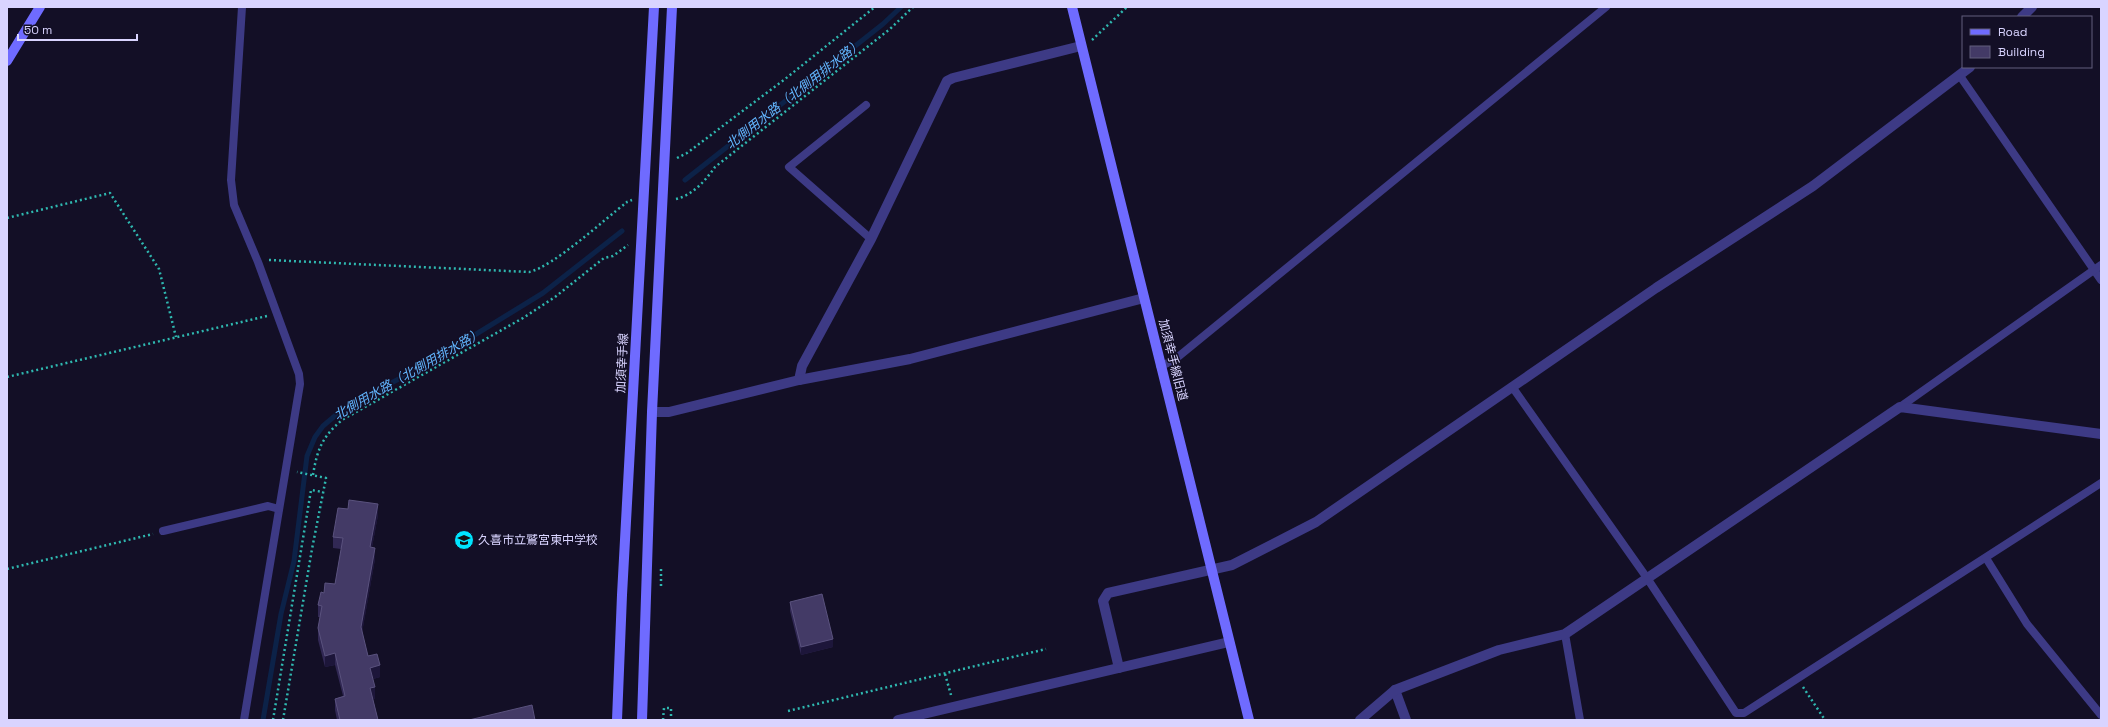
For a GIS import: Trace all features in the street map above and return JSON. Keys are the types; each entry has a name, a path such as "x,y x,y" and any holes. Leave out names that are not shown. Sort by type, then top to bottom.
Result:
{"main road":[{"path":"7,61 40,7"},
{"name":"加須幸手線","path":"617,720 622,595 645,199 654,7"},
{"path":"642,720 652,412 672,7"},
{"name":"加須幸手線旧道","path":"1072,7 1210,568 1249,720"}],"street":[{"path":"2023,16 2032,7"},
{"path":"799,380 802,366 871,239 947,81 953,78 1081,46"},
{"path":"1119,668 1103,601 1108,593 1210,568 1232,565 1316,522 1513,388 1656,288 1813,186 1969,68"},
{"path":"652,412 669,412 799,380 910,359 1144,298"},
{"path":"1360,720 1395,690 1499,650 1565,634 1900,408 2101,434"},
{"path":"898,720 1229,642"},
{"path":"1395,690 1406,720"}],"lane":[{"path":"242,7 231,180 234,205 258,262 277,313 299,374 300,384 244,720"},
{"path":"1160,366 1173,361 1606,7"},
{"path":"1960,76 2098,267 2101,280"},
{"path":"866,105 789,167 871,239"},
{"path":"1900,408 2098,267"},
{"path":"1513,388 1647,578 1736,713 1744,713 1798,680 2101,483"},
{"path":"163,532 268,506 279,509"},
{"path":"1986,558 2027,624 2101,715"},
{"path":"1565,634 1580,720"}],"path":[{"path":"665,157 678,158 687,153 785,79 875,7"},
{"path":"676,199 689,194 711,175 715,167 890,29 913,7"},
{"path":"1081,46 1095,39 1127,7"},
{"path":"7,218 110,193 159,269 176,337"},
{"path":"258,262 268,260 529,272 538,270 554,260 627,202 645,199"},
{"path":"311,475 320,447 329,431 342,420 523,318 555,297 604,258 613,256 630,244"},
{"path":"7,377 277,313"},
{"path":"283,720 326,478 298,472"},
{"path":"273,720 311,490 323,492"},
{"path":"7,569 163,532"},
{"path":"788,711 1046,649"},
{"path":"945,674 951,696"},
{"path":"1798,680 1825,720"},
{"path":"663,720 664,708 671,708 671,720"}],"building":[{"path":"349,500 378,504 370,547 375,548 361,627 368,656 377,654 380,665 370,668 375,687 370,688 378,720 340,720 335,699 345,696 335,653 325,656 318,628 322,606 318,605 321,592 324,593 325,583 335,584 343,538 333,537 338,508 348,509"},
{"path":"822,594 833,639 801,647 790,602"},
{"path":"532,705 535,720 469,720"}],"waterway":[{"name":"北側用水路（北側用排水路）","path":"685,180 883,24 901,7"},
{"name":"北側用水路（北側用排水路）","path":"263,720 281,614 294,561 307,456 315,437 323,426 343,409 434,360 543,293 622,231"}],"place":[{"name":"久喜市立鷲宮東中学校","path":"464,540"}]}
